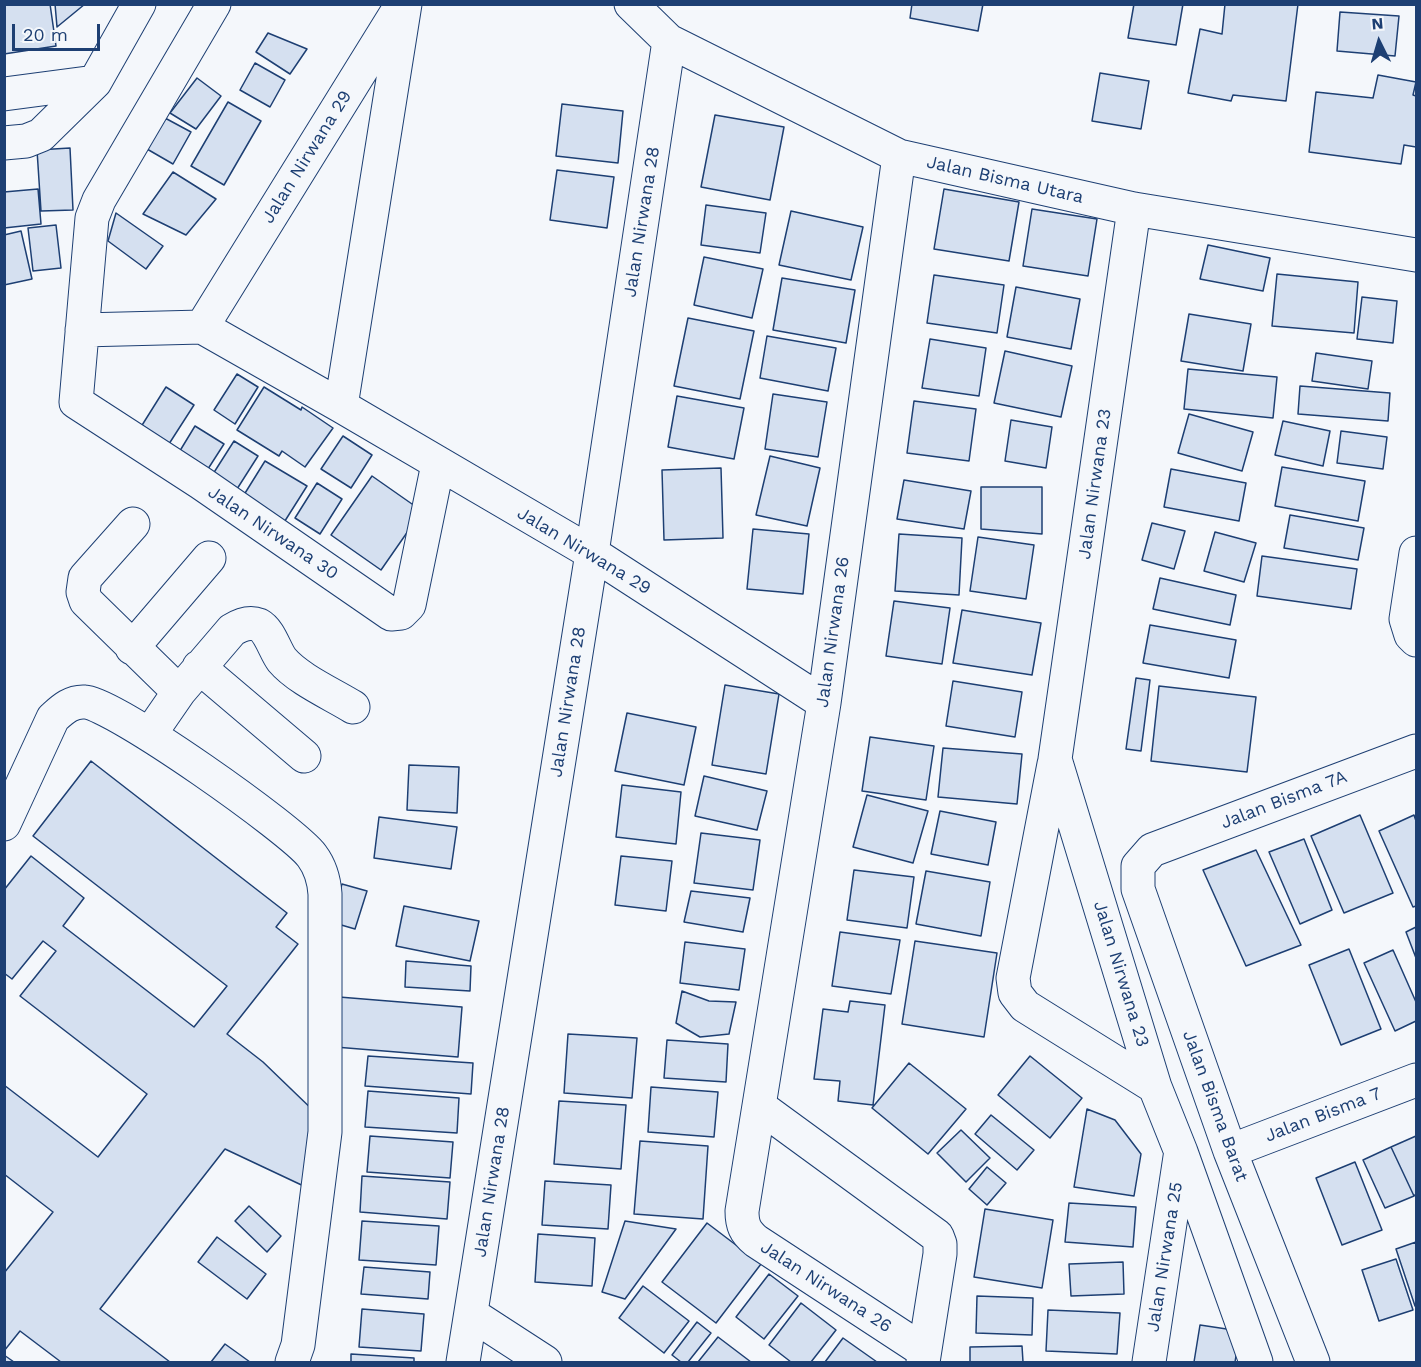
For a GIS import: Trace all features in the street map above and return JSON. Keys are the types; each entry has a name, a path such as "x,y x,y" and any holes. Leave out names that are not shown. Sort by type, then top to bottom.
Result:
{"street":[{"path":"4,143 26,141 41,135 95,82 139,4"},
{"name":"Jalan Nirwana 30","path":"214,4 99,200 92,218 76,402 201,483 391,614 401,613 409,605 438,464"},
{"name":"Jalan Nirwana 29","path":"403,4 202,327 591,553 824,703"},
{"name":"Jalan Nirwana 29","path":"341,406 403,4"},
{"name":"Jalan Bisma Utara","path":"631,4 669,41 899,156 1134,208 1416,255"},
{"name":"Jalan Nirwana 28","path":"463,1362 591,553 669,41"},
{"path":"4,94 95,82"},
{"name":"Jalan Nirwana 26","path":"759,1107 937,1236 940,1254 923,1357 747,1234 742,1224 742,1211 824,703 899,156"},
{"name":"Jalan Nirwana 23","path":"1134,208 1055,759 1013,978 1015,993 1025,1006 1155,1087"},
{"path":"82,330 202,327"},
{"path":"133,524 85,578 83,592 86,601 179,692"},
{"path":"1416,553 1406,619 1411,635 1416,640"},
{"path":"132,648 209,558"},
{"path":"150,734 199,667 239,625 250,623 263,629 283,661 299,674 353,708"},
{"path":"199,667 304,756"},
{"path":"4,824 53,717 67,705 85,702 104,708 150,734 272,821 312,855 323,874 326,894 325,1132 298,1345 292,1362"},
{"name":"Jalan Bisma 7A","path":"1152,850 1416,751"},
{"name":"Jalan Nirwana 23","path":"1055,759 1155,1087 1181,1152 1256,1362"},
{"name":"Jalan Bisma Barat","path":"1152,850 1138,866 1138,889 1230,1150 1313,1362"},
{"name":"Jalan Bisma 7","path":"1230,1150 1416,1080"},
{"name":"Jalan Nirwana 25","path":"1149,1362 1181,1152"},
{"path":"471,1314 545,1362"}],"building":[{"path":"4,4 50,4 56,46 4,54"},
{"path":"55,4 85,4 57,27"},
{"path":"912,4 983,4 978,31 910,18"},
{"path":"1134,4 1183,4 1176,45 1128,38"},
{"path":"1225,4 1298,4 1286,101 1233,95 1231,101 1188,93 1200,29 1222,34"},
{"path":"1340,12 1399,16 1395,56 1337,51"},
{"path":"268,33 307,49 290,74 256,52"},
{"path":"255,63 285,80 270,107 240,90"},
{"path":"1100,73 1149,81 1141,129 1092,121"},
{"path":"1378,75 1416,82 1413,95 1416,96 1416,147 1404,145 1401,164 1309,152 1316,92 1373,98"},
{"path":"197,78 221,96 196,129 170,113"},
{"path":"228,102 261,121 224,185 191,166"},
{"path":"562,104 623,111 618,163 556,156"},
{"path":"715,115 784,127 770,200 701,187"},
{"path":"165,118 191,132 173,164 147,149"},
{"path":"70,148 73,210 41,211 37,150"},
{"path":"557,170 614,177 607,228 550,220"},
{"path":"173,172 216,199 186,235 143,214"},
{"path":"38,189 41,224 4,228 4,192"},
{"path":"944,189 1019,202 1009,261 934,249"},
{"path":"706,205 766,213 760,253 701,245"},
{"path":"1032,209 1097,219 1088,276 1023,266"},
{"path":"791,211 863,227 851,280 779,265"},
{"path":"116,213 163,246 146,269 108,241"},
{"path":"56,225 61,268 33,271 28,228"},
{"path":"21,231 32,279 4,285 4,235"},
{"path":"1208,245 1270,258 1263,291 1200,279"},
{"path":"704,257 763,269 752,318 694,305"},
{"path":"1277,274 1358,282 1354,333 1272,326"},
{"path":"934,275 1004,285 997,333 927,323"},
{"path":"782,278 855,290 846,343 773,330"},
{"path":"1016,287 1080,299 1071,349 1007,337"},
{"path":"1362,297 1397,301 1393,343 1357,339"},
{"path":"1189,314 1251,324 1243,371 1181,361"},
{"path":"688,318 754,331 740,399 674,386"},
{"path":"767,336 836,348 828,391 760,378"},
{"path":"930,339 986,348 979,396 922,388"},
{"path":"1005,351 1072,366 1061,417 994,403"},
{"path":"1316,353 1372,361 1368,389 1312,381"},
{"path":"1188,369 1277,377 1273,418 1184,409"},
{"path":"237,374 258,387 235,424 214,410"},
{"path":"1300,386 1390,393 1388,421 1298,414"},
{"path":"166,387 194,405 167,447 139,430"},
{"path":"264,387 301,410 302,407 333,428 305,467 282,451 279,456 237,430"},
{"path":"773,394 827,402 818,457 765,449"},
{"path":"677,396 744,408 734,459 668,447"},
{"path":"914,401 976,409 969,461 907,453"},
{"path":"1189,414 1253,432 1242,471 1178,453"},
{"path":"1011,420 1052,427 1046,468 1005,461"},
{"path":"1283,421 1330,431 1323,466 1275,455"},
{"path":"195,426 224,444 206,472 178,454"},
{"path":"1341,431 1387,437 1383,469 1337,463"},
{"path":"343,436 372,455 351,488 321,469"},
{"path":"234,441 258,456 237,489 213,474"},
{"path":"770,456 820,468 807,526 756,515"},
{"path":"265,461 307,486 283,524 242,498"},
{"path":"1282,467 1365,481 1358,521 1275,506"},
{"path":"721,468 723,538 664,540 662,470"},
{"path":"1171,469 1246,483 1239,521 1164,507"},
{"path":"372,476 422,511 381,570 331,535"},
{"path":"904,480 971,491 964,529 897,519"},
{"path":"317,483 342,499 320,534 295,518"},
{"path":"981,487 1042,487 1042,534 981,529"},
{"path":"1290,515 1364,528 1358,560 1284,548"},
{"path":"1152,523 1185,531 1174,569 1142,560"},
{"path":"753,529 809,534 803,594 747,589"},
{"path":"1215,532 1256,543 1244,582 1204,571"},
{"path":"899,534 962,538 959,595 895,591"},
{"path":"978,537 1034,545 1026,599 970,591"},
{"path":"1262,556 1357,569 1351,609 1257,596"},
{"path":"1160,578 1236,595 1230,625 1153,609"},
{"path":"894,601 950,608 942,664 886,656"},
{"path":"962,610 1041,623 1032,675 953,663"},
{"path":"1150,625 1236,640 1229,678 1143,663"},
{"path":"1136,678 1150,680 1141,751 1126,749"},
{"path":"953,681 1022,692 1015,737 946,726"},
{"path":"725,685 779,694 766,774 712,765"},
{"path":"1159,686 1256,697 1247,772 1151,761"},
{"path":"627,713 696,727 684,785 615,771"},
{"path":"870,737 934,746 926,800 862,791"},
{"path":"943,748 1022,754 1017,804 938,797"},
{"path":"91,761 287,913 276,927 298,944 227,1034 263,1062 319,1116 310,1189 225,1149 100,1309 170,1362 61,1362 20,1331 4,1351 4,1273 53,1212 4,1174 4,1085 98,1157 147,1094 20,996 56,951 43,941 12,979 4,973 4,890 31,856 84,898 63,926 194,1027 227,986 33,836"},
{"path":"409,765 459,767 457,813 407,810"},
{"path":"704,776 767,791 757,830 695,816"},
{"path":"622,785 681,792 676,844 616,837"},
{"path":"867,795 928,811 913,863 853,847"},
{"path":"940,811 996,822 988,865 931,854"},
{"path":"1360,815 1393,893 1344,913 1311,836"},
{"path":"1414,815 1416,821 1416,906 1413,907 1379,831"},
{"path":"379,817 457,827 451,869 374,858"},
{"path":"701,833 760,840 753,890 694,883"},
{"path":"1304,839 1332,910 1300,924 1269,852"},
{"path":"1256,850 1301,945 1246,966 1203,870"},
{"path":"621,856 672,861 666,911 615,905"},
{"path":"854,870 914,877 907,928 847,920"},
{"path":"926,871 990,882 981,936 916,924"},
{"path":"342,884 367,891 355,929 331,922"},
{"path":"691,891 750,898 743,932 684,922"},
{"path":"404,906 479,921 470,961 396,946"},
{"path":"1416,927 1416,958 1406,932"},
{"path":"840,932 900,940 891,994 832,986"},
{"path":"915,941 997,953 984,1037 902,1024"},
{"path":"685,942 745,949 739,990 680,983"},
{"path":"1349,949 1381,1029 1341,1045 1309,965"},
{"path":"1393,950 1416,1002 1416,1021 1395,1031 1364,963"},
{"path":"406,961 471,966 470,991 405,987"},
{"path":"682,991 709,1001 736,1002 729,1034 700,1037 676,1023"},
{"path":"339,997 462,1007 458,1057 335,1047"},
{"path":"850,1001 885,1005 873,1105 838,1101 840,1081 814,1079 823,1009 848,1012"},
{"path":"568,1034 637,1038 632,1098 564,1093"},
{"path":"667,1040 728,1044 726,1082 664,1078"},
{"path":"368,1056 473,1063 471,1094 365,1086"},
{"path":"1030,1056 1082,1098 1050,1138 998,1095"},
{"path":"909,1063 966,1109 928,1154 872,1108"},
{"path":"651,1087 718,1092 714,1137 648,1132"},
{"path":"368,1091 459,1098 457,1133 365,1127"},
{"path":"559,1101 626,1105 621,1169 554,1164"},
{"path":"1087,1109 1115,1120 1141,1154 1134,1196 1074,1187"},
{"path":"991,1115 1034,1150 1017,1170 975,1134"},
{"path":"961,1130 990,1158 966,1182 937,1153"},
{"path":"370,1136 453,1142 450,1178 367,1172"},
{"path":"1416,1136 1416,1194 1414,1196 1391,1147"},
{"path":"640,1141 708,1146 703,1219 634,1214"},
{"path":"1391,1147 1414,1196 1385,1208 1363,1160"},
{"path":"1355,1162 1382,1230 1342,1245 1316,1178"},
{"path":"987,1167 1006,1183 987,1205 969,1189"},
{"path":"362,1176 450,1182 447,1219 360,1212"},
{"path":"545,1181 611,1185 608,1229 542,1225"},
{"path":"1069,1203 1136,1207 1133,1247 1065,1242"},
{"path":"249,1206 281,1236 267,1252 235,1221"},
{"path":"985,1209 1053,1220 1042,1288 974,1277"},
{"path":"362,1221 439,1226 436,1265 359,1260"},
{"path":"625,1221 676,1229 625,1299 602,1292"},
{"path":"707,1223 761,1264 716,1323 662,1282"},
{"path":"538,1234 595,1238 592,1286 535,1282"},
{"path":"217,1237 266,1274 247,1299 198,1262"},
{"path":"1416,1242 1416,1305 1415,1306 1396,1249"},
{"path":"1396,1259 1413,1310 1379,1321 1362,1270"},
{"path":"1123,1262 1124,1294 1071,1296 1069,1264"},
{"path":"364,1267 430,1272 428,1299 361,1294"},
{"path":"769,1274 798,1296 764,1339 736,1317"},
{"path":"643,1286 689,1321 664,1353 619,1318"},
{"path":"977,1296 1033,1298 1032,1335 976,1333"},
{"path":"801,1303 836,1330 811,1362 791,1362 769,1345"},
{"path":"362,1309 424,1314 421,1351 359,1347"},
{"path":"1048,1310 1120,1313 1117,1354 1046,1351"},
{"path":"697,1322 711,1333 688,1362 681,1362 672,1355"},
{"path":"1200,1325 1240,1331 1235,1362 1194,1362"},
{"path":"718,1337 751,1362 698,1362"},
{"path":"843,1338 877,1362 825,1362"},
{"path":"225,1344 250,1362 211,1362"},
{"path":"1022,1346 1023,1362 970,1362 970,1347"},
{"path":"351,1354 414,1358 414,1362 351,1362"},
{"path":"4,1355 14,1362 4,1362"}]}
